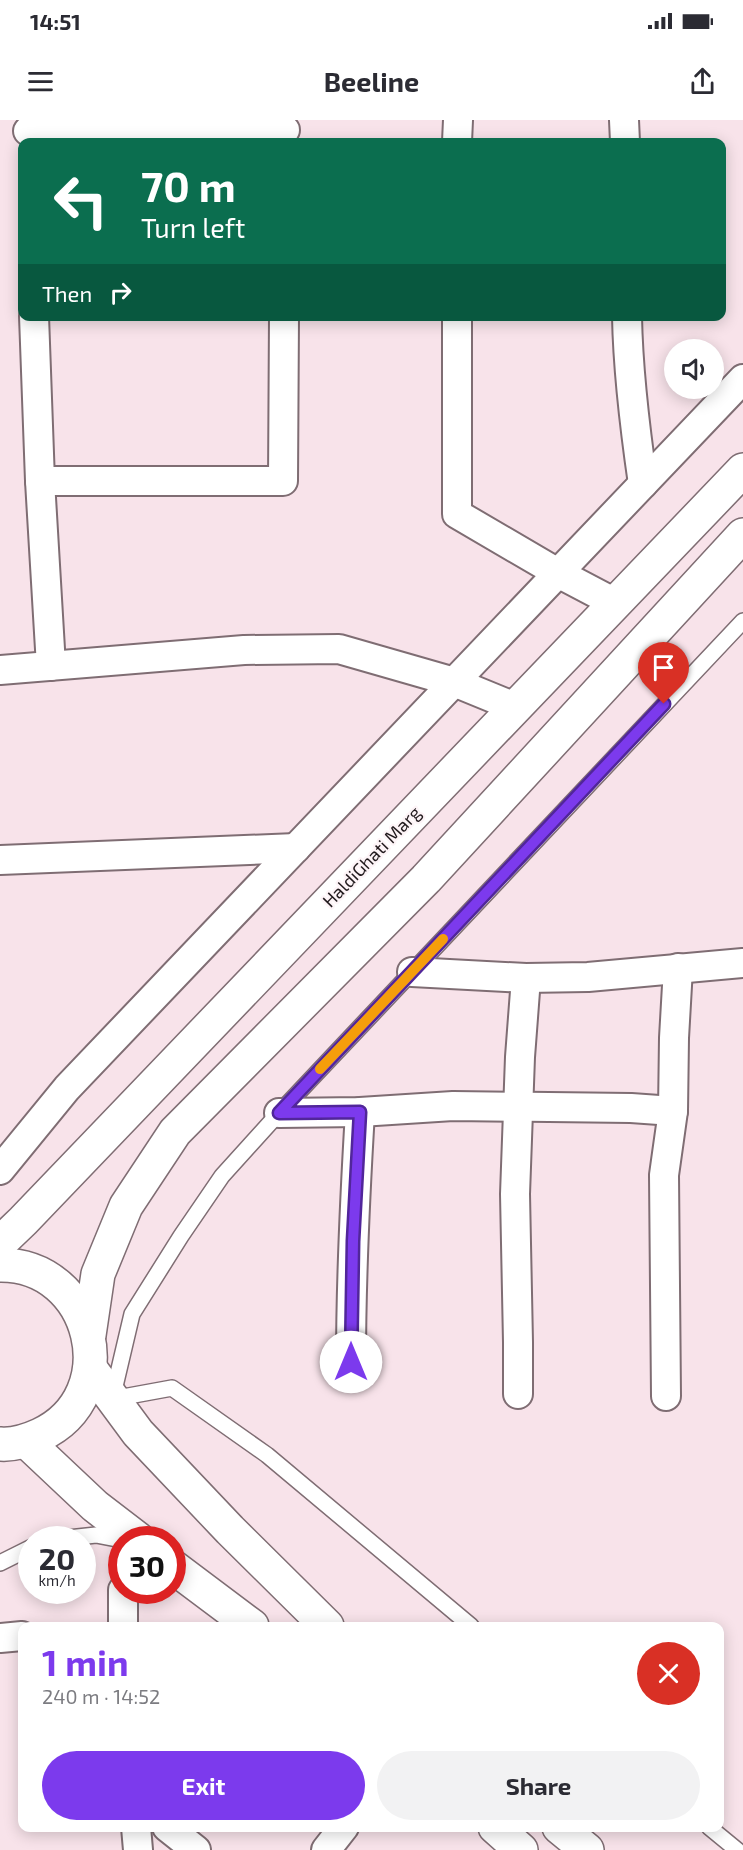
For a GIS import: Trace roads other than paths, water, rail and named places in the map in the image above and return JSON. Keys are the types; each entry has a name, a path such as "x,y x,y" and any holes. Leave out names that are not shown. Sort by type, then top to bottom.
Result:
{"street":[{"path":"458,120 458,138"},
{"path":"624,120 625,138"},
{"path":"28,131 285,131"},
{"path":"34,321 40,481 51,666"},
{"path":"40,481 283,481 284,321"},
{"path":"457,321 457,514 558,573 615,603"},
{"path":"627,321 638,447 644,484"},
{"path":"0,1170 67,1088 743,380"},
{"name":"HaldiGhati Marg","path":"0,1243 743,470"},
{"path":"89,1335 98,1274 126,1206 175,1132 426,879 743,535"},
{"path":"0,670 244,650 339,649 454,682 515,707"},
{"path":"0,860 296,848"},
{"path":"412,972 526,978 588,977 743,963"},
{"path":"666,1396 664,1175 674,1111 674,1038 678,968"},
{"path":"518,1394 515,1194 526,978"},
{"path":"279,1113 360,1112 453,1106 674,1111"},
{"path":"351,1362 353,1246 360,1112"},
{"path":"0,1265 32,1270 58,1285 78,1307 89,1335 91,1352 90,1368 83,1392 69,1414 50,1430 9,1447"},
{"path":"90,1368 138,1433 230,1530 323,1622"},
{"path":"9,1447 95,1506 116,1526"},
{"path":"186,1576 247,1622"},
{"path":"123,1604 123,1622"},
{"path":"0,1638 18,1636"},
{"path":"136,1832 138,1850"},
{"path":"173,1832 196,1850"},
{"path":"326,1850 341,1832"},
{"path":"501,1832 521,1850"},
{"path":"565,1832 587,1850"}],"lane":[{"path":"466,1622 267,1455 172,1388 112,1399 132,1314 222,1176 743,621"},
{"path":"0,1563 18,1554"},
{"path":"716,1832 737,1850"}]}
